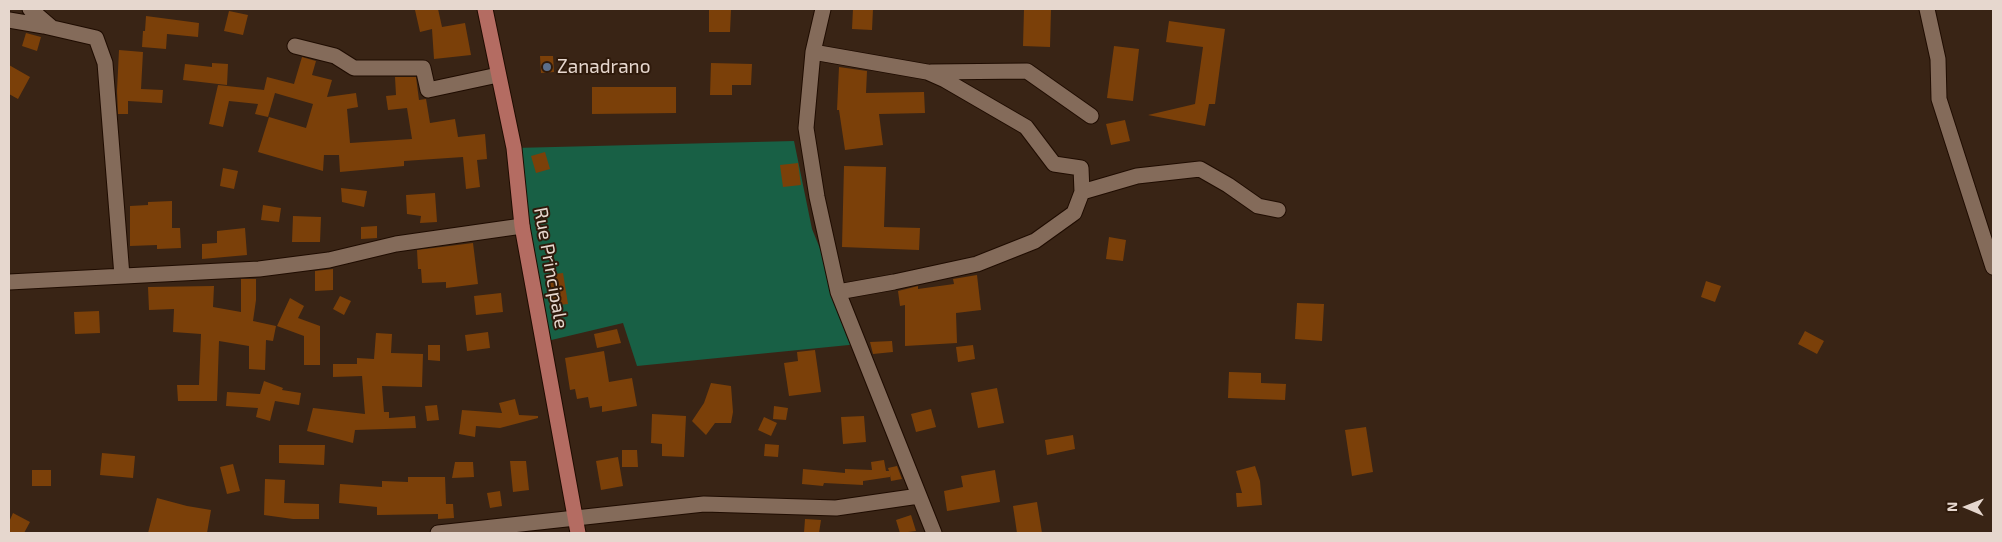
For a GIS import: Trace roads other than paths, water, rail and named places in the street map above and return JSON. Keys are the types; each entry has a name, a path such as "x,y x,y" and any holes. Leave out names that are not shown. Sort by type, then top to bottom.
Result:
{"main road":[{"name":"Rue Principale","path":"485,9 514,148 522,226 578,533"}],"street":[{"path":"30,9 52,28"},
{"path":"823,9 813,52 806,128 817,197 838,292 934,533"},
{"path":"1927,9 1938,59 1939,99 1993,267"},
{"path":"9,20 96,38 105,63 122,276"},
{"path":"295,46 334,56 354,68 423,68 428,90 498,75"},
{"path":"813,52 927,72 1027,71 1090,116"},
{"path":"838,292 976,264 1035,241 1074,213 1082,192 1081,168 1054,164 1026,127 945,80 927,72"},
{"path":"1082,192 1137,176 1200,169 1228,185 1258,206 1278,210"},
{"path":"9,282 259,269 329,260 396,244 522,226"},
{"path":"438,533 704,504 836,508 919,496"}],"place":[{"name":"Zanadrano","path":"547,67"}]}
